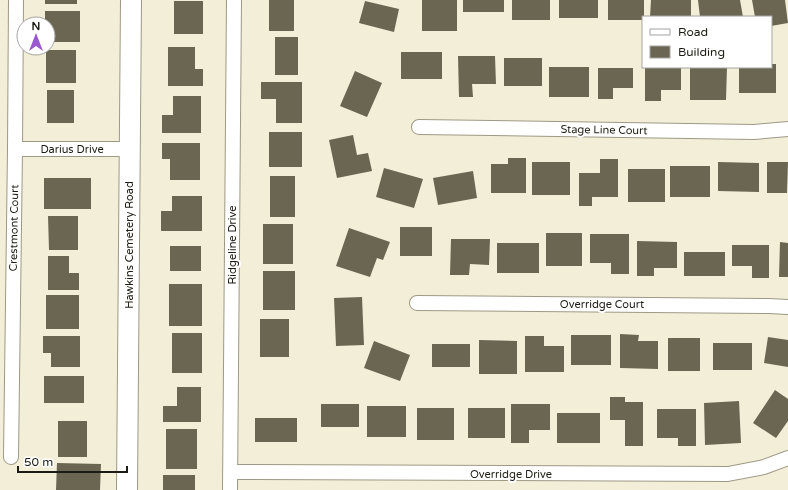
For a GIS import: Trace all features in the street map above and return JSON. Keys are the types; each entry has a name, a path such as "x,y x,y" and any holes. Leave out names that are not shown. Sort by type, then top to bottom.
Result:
{"street":[{"name":"Crestmont Court","path":"11,456 16,0"},
{"name":"Hawkins Cemetery Road","path":"127,490 131,0"},
{"name":"Ridgeline Drive","path":"230,490 234,0"},
{"name":"Stage Line Court","path":"419,127 754,132 788,128"},
{"name":"Darius Drive","path":"15,149 130,149"},
{"name":"Overridge Court","path":"417,303 788,307"},
{"name":"Overridge Drive","path":"230,472 728,474 764,467 788,458"}],"building":[{"path":"45,0 77,0 77,4 45,4"},
{"path":"269,0 294,0 294,31 269,31"},
{"path":"422,0 457,0 457,31 422,31"},
{"path":"463,0 504,0 504,12 463,12"},
{"path":"512,0 550,0 550,20 512,20"},
{"path":"559,0 598,0 598,18 559,18"},
{"path":"608,0 644,0 644,16 642,16 642,20 608,20"},
{"path":"651,0 691,0 691,16 650,16"},
{"path":"698,0 740,0 743,16 700,16"},
{"path":"752,0 785,0 788,23 772,26 772,16 755,16"},
{"path":"174,1 203,1 203,34 174,34"},
{"path":"365,1 399,9 394,32 359,23"},
{"path":"45,11 80,11 80,42 56,42 56,16 45,16"},
{"path":"275,37 298,37 298,75 275,75"},
{"path":"168,47 195,47 195,69 203,69 203,86 168,86"},
{"path":"56,50 76,50 76,83 46,83 46,56 56,56"},
{"path":"401,52 442,52 442,79 401,79"},
{"path":"458,56 495,56 496,84 472,84 473,97 459,97"},
{"path":"504,58 542,58 542,86 504,86"},
{"path":"772,64 776,64 776,93 739,93 739,68 772,68"},
{"path":"549,67 589,67 589,97 549,97"},
{"path":"598,68 633,68 633,88 613,88 613,99 598,99"},
{"path":"645,68 681,68 681,90 661,90 661,101 645,101"},
{"path":"690,68 727,68 726,100 690,100"},
{"path":"355,71 382,83 367,117 340,106"},
{"path":"261,82 302,82 302,123 276,123 276,99 261,99"},
{"path":"47,90 74,90 74,123 47,123"},
{"path":"173,96 201,96 201,133 162,133 162,115 173,115"},
{"path":"269,132 302,132 302,167 269,167"},
{"path":"353,135 357,155 368,153 372,171 337,178 329,140"},
{"path":"162,143 200,143 200,180 170,180 170,159 162,159"},
{"path":"508,158 526,158 526,193 491,193 491,164 508,164"},
{"path":"600,159 618,159 618,197 592,197 592,206 579,206 579,173 600,173"},
{"path":"532,162 570,162 570,195 532,195"},
{"path":"718,162 759,163 759,192 718,191"},
{"path":"767,162 788,162 787,193 767,193"},
{"path":"670,166 710,166 710,197 670,197"},
{"path":"384,168 423,179 414,208 376,197"},
{"path":"628,169 665,169 665,202 628,202"},
{"path":"473,171 477,198 438,205 433,178"},
{"path":"270,176 295,176 295,217 270,217"},
{"path":"44,178 91,178 91,209 44,209"},
{"path":"172,196 202,196 202,231 161,231 161,211 172,211"},
{"path":"48,216 78,216 78,250 49,250"},
{"path":"263,224 293,224 293,264 263,264"},
{"path":"400,227 432,227 432,256 400,256"},
{"path":"349,228 390,242 383,260 377,258 370,277 336,266"},
{"path":"546,233 582,233 582,266 546,266"},
{"path":"590,234 629,234 629,274 611,274 611,263 590,263"},
{"path":"451,239 490,239 489,265 470,264 469,275 450,275"},
{"path":"637,241 677,242 677,268 654,268 654,276 637,276"},
{"path":"780,242 788,243 788,277 779,277"},
{"path":"497,243 539,243 539,273 497,273"},
{"path":"732,245 769,245 769,278 752,278 752,266 732,266"},
{"path":"170,246 201,246 201,271 170,271"},
{"path":"684,252 725,252 725,276 684,276"},
{"path":"48,256 69,256 69,273 79,273 79,290 48,290"},
{"path":"263,271 295,271 295,310 263,310"},
{"path":"169,284 202,284 202,326 169,326"},
{"path":"46,295 79,295 79,329 46,329"},
{"path":"362,297 364,345 336,346 334,298"},
{"path":"260,319 289,319 289,357 260,357"},
{"path":"172,333 202,333 202,373 172,373"},
{"path":"620,334 639,335 638,341 658,341 658,369 620,368"},
{"path":"571,335 611,335 611,365 571,365"},
{"path":"43,336 80,336 80,367 51,367 51,353 43,353"},
{"path":"525,336 544,336 544,346 564,346 564,372 525,372"},
{"path":"768,337 788,340 788,367 764,363"},
{"path":"668,338 700,338 700,371 668,371"},
{"path":"479,340 517,341 517,374 479,374"},
{"path":"374,341 410,355 400,381 364,368"},
{"path":"713,343 752,343 752,370 713,370"},
{"path":"432,344 470,344 470,367 432,367"},
{"path":"44,376 84,376 84,403 44,403"},
{"path":"177,387 201,387 201,422 163,422 163,406 177,406"},
{"path":"775,390 788,399 788,421 776,438 753,423"},
{"path":"610,397 625,397 625,402 643,402 643,446 625,446 625,420 610,420"},
{"path":"739,401 741,443 705,445 704,403"},
{"path":"321,404 359,404 359,427 321,427"},
{"path":"511,404 550,404 550,430 529,430 529,443 511,443"},
{"path":"367,406 406,406 406,437 367,437"},
{"path":"417,408 454,408 454,440 417,440"},
{"path":"468,408 505,408 505,438 468,438"},
{"path":"657,409 696,409 696,446 678,446 678,438 657,438"},
{"path":"557,413 600,413 600,443 557,443"},
{"path":"255,418 297,418 297,442 255,442"},
{"path":"58,421 87,421 87,457 58,457"},
{"path":"166,429 197,429 197,469 166,469"},
{"path":"57,463 101,464 100,490 56,490"},
{"path":"163,475 195,475 195,490 163,490"}]}
